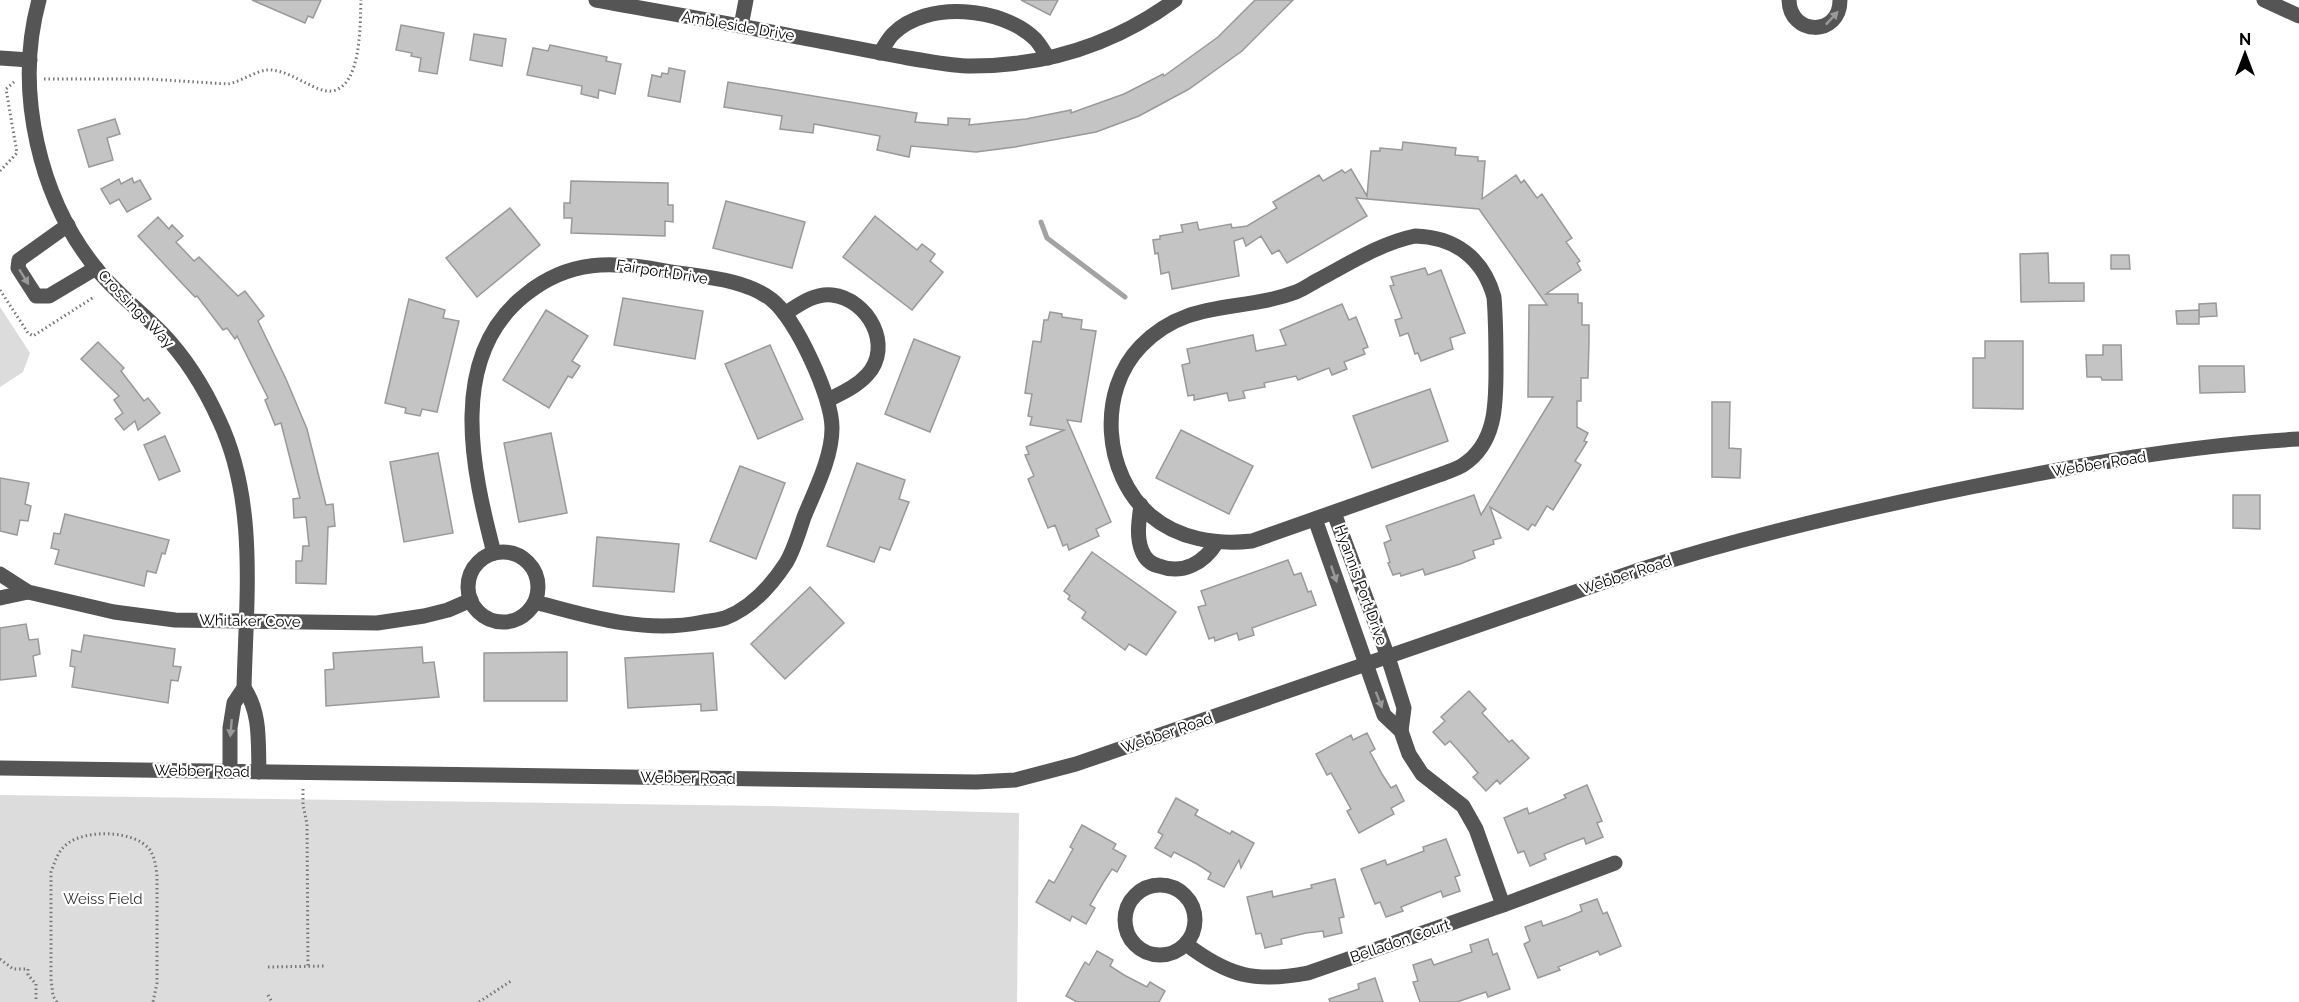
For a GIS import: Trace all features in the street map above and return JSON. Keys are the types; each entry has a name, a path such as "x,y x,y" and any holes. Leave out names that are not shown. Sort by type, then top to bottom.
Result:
{"street":[{"name":"Crossings Way","path":"39,0 30,60 31,103 40,154 58,205 96,268 164,335 193,374 220,421 238,470 243,499 246,553 244,688 234,703 232,711 230,771"},
{"name":"Ambleside Drive","path":"596,0 880,53 969,66 1010,64 1083,49 1146,20 1174,0"},
{"path":"741,26 746,0"},
{"path":"1789,0 1794,18 1800,23 1816,28 1832,22 1837,15 1840,0"},
{"path":"2264,0 2299,16"},
{"path":"880,53 894,33 907,23 951,10 973,11 997,16 1036,39 1048,58"},
{"path":"0,58 30,60"},
{"path":"68,225 19,260 18,268 36,296 49,296 96,268"},
{"path":"1430,237 1458,247 1474,260 1489,280 1494,297 1496,402 1488,436 1477,452 1463,465 1334,513 1252,541 1217,542 1194,538 1171,529 1149,514 1141,505 1128,488 1114,455 1111,412 1121,376 1130,359 1154,333 1177,319 1198,311 1297,292 1399,239 1430,237"},
{"name":"Fairport Drive","path":"494,553 479,492 473,449 474,386 479,362 488,339 503,316 535,286 560,273 585,266 612,263 641,266 753,289 771,299 786,313 795,327 828,400 832,428 828,453 800,530 788,560 771,585 751,602 725,618 692,625 625,625 535,602"},
{"path":"786,313 806,300 831,295 848,299 862,308 871,319 876,331 878,347 868,374 850,390 828,400"},
{"name":"Webber Road","path":"0,768 976,782 1015,780 1076,764 1636,570 1718,545 1888,503 2068,468 2204,447 2299,439"},
{"path":"1141,505 1138,525 1139,539 1142,553 1151,563 1175,570 1187,568 1206,557 1217,542"},
{"name":"Hyannis Port Drive","path":"1334,513 1388,657 1404,708 1401,731"},
{"name":"Hyannis Port Drive","path":"1315,519 1384,715 1401,731"},
{"path":"494,553 516,554 534,569 538,579 535,602 522,616 503,622 484,616 471,600 469,581 472,571 477,563 494,553"},
{"name":"Whitaker Cove","path":"0,574 28,592 143,617 245,622 377,622 424,616 448,610 471,600"},
{"name":"Whitaker Cove","path":"0,598 28,592"},
{"name":"Crossings Way","path":"244,688 254,702 258,729 259,772"},
{"path":"1401,731 1409,754 1422,774 1463,806 1476,829 1503,905"},
{"name":"Belladon Court","path":"1186,944 1210,962 1232,972 1257,978 1283,978 1308,973 1615,863"},
{"path":"1158,884 1172,886 1184,894 1192,905 1195,918 1193,932 1186,944 1174,952 1161,955 1147,952 1136,945 1128,934 1124,921 1127,907 1134,895 1145,887 1158,884"}],"path":[{"path":"40,79 136,79 228,84 242,81 267,70 281,72 320,90 332,91 344,86 355,63 361,0"},
{"path":"0,171 17,153 6,89 15,81"},
{"path":"0,290 28,333 33,336 94,297"},
{"path":"303,781 303,805 307,824 308,966"},
{"path":"57,1002 53,996 51,979 51,872 56,856 67,843 82,836 105,834 125,835 139,840 149,849 155,860 158,876 157,971 153,1002"},
{"path":"0,959 13,969 28,969 28,975 36,984 36,1002"},
{"path":"268,967 326,966"},
{"path":"478,1002 511,981"},
{"path":"268,995 272,1002"}],"green space":[{"path":"0,307 30,353 23,372 0,387"},
{"name":"Weiss Field","path":"0,795 769,806 1019,813 1017,1002 0,1002"}],"building":[{"path":"252,0 321,0 313,18 308,16 305,23"},
{"path":"1021,0 1058,0 1050,15"},
{"path":"1255,0 1293,0 1242,51 1189,89 1139,116 1096,132 976,152 911,146 909,157 877,150 880,136 814,124 813,133 780,129 782,116 724,107 728,82 917,113 915,122 948,125 948,118 970,119 969,125 1026,119 1071,110 1071,113 1124,94 1163,74 1164,76 1218,37"},
{"path":"401,25 444,33 437,74 419,71 421,58 411,56 412,53 396,50"},
{"path":"474,34 506,39 502,66 470,60"},
{"path":"550,45 607,57 606,61 621,64 615,94 599,90 598,98 581,94 582,86 527,75 533,48 548,51"},
{"path":"669,68 685,71 680,102 648,96 652,75 661,77 662,73 668,74"},
{"path":"115,119 120,134 107,138 113,160 89,167 78,130"},
{"path":"1403,142 1456,148 1455,155 1478,157 1478,161 1485,161 1482,199 1516,175 1521,183 1524,180 1537,198 1542,194 1572,238 1566,242 1580,261 1577,263 1581,270 1546,294 1578,294 1578,303 1582,303 1582,325 1589,325 1589,341 1588,378 1581,378 1581,401 1577,401 1577,427 1588,433 1584,441 1587,442 1575,461 1581,465 1553,510 1547,506 1535,526 1532,524 1528,530 1490,507 1501,538 1493,540 1494,544 1473,551 1475,558 1460,564 1425,575 1423,569 1401,576 1400,573 1393,575 1388,563 1390,562 1384,543 1391,540 1386,526 1474,495 1481,515 1553,397 1528,397 1529,305 1547,305 1479,209 1356,198 1367,216 1287,263 1279,250 1272,254 1261,236 1246,246 1243,238 1234,241 1239,276 1172,289 1169,272 1161,274 1158,253 1155,254 1153,240 1160,239 1160,236 1183,232 1181,225 1197,222 1199,230 1231,224 1232,228 1247,226 1277,208 1273,202 1319,175 1323,181 1342,170 1345,173 1351,169 1367,196 1371,151 1380,151 1380,148 1402,150"},
{"path":"132,178 134,183 140,180 151,199 127,212 119,199 110,204 101,189 119,179 121,184"},
{"path":"571,181 668,183 668,205 673,205 673,222 665,221 665,236 571,233 572,218 564,218 564,203 570,203"},
{"path":"726,201 805,222 792,268 713,248"},
{"path":"510,208 540,245 477,297 446,258"},
{"path":"875,216 917,250 922,244 935,254 930,261 943,272 912,310 843,257"},
{"path":"158,217 169,229 172,225 183,236 176,242 194,261 199,257 238,296 245,291 264,316 258,321 307,429 326,505 333,504 335,526 328,527 326,584 296,583 296,561 302,561 303,546 309,546 306,517 294,518 293,499 300,498 281,423 275,425 265,400 268,398 237,336 235,339 227,328 223,330 197,296 195,297 138,236"},
{"path":"2048,253 2049,283 2084,283 2084,301 2021,302 2020,254"},
{"path":"2111,255 2129,255 2130,269 2111,269"},
{"path":"1425,268 1428,275 1441,270 1465,333 1450,338 1453,349 1421,361 1418,353 1415,354 1408,333 1400,336 1395,320 1402,318 1390,286 1394,285 1391,277"},
{"path":"623,298 703,311 695,359 614,345"},
{"path":"409,299 445,310 443,318 459,321 437,412 422,409 420,416 405,413 406,408 385,403"},
{"path":"2216,303 2217,316 2199,317 2199,304"},
{"path":"1342,304 1349,320 1356,317 1368,347 1363,349 1365,354 1344,362 1347,369 1332,375 1329,368 1298,380 1296,376 1264,383 1265,387 1243,391 1245,398 1229,401 1227,393 1194,400 1194,395 1188,396 1182,365 1190,363 1187,349 1253,335 1256,351 1286,345 1280,330"},
{"path":"546,310 588,336 572,361 580,366 572,378 568,376 549,408 503,380"},
{"path":"2199,310 2199,324 2177,324 2176,311"},
{"path":"1050,312 1062,314 1062,317 1082,320 1081,329 1096,331 1081,422 1067,420 1111,522 1096,529 1099,536 1069,550 1067,544 1063,546 1055,525 1048,528 1028,479 1034,476 1025,455 1029,454 1026,447 1064,430 1030,425 1032,417 1028,416 1032,394 1025,393 1033,341 1041,342 1044,320 1048,320"},
{"path":"914,339 960,357 930,432 885,414"},
{"path":"1985,341 2023,341 2023,409 1973,408 1973,358 1985,358"},
{"path":"98,342 124,368 121,371 144,401 148,398 160,413 138,430 135,421 124,430 115,419 123,413 114,400 119,396 81,359"},
{"path":"770,345 803,419 758,439 725,364"},
{"path":"2103,345 2121,345 2122,380 2087,377 2086,355 2103,355"},
{"path":"2199,366 2244,366 2245,392 2200,393"},
{"path":"1430,389 1448,441 1372,468 1353,416"},
{"path":"1712,402 1730,402 1729,448 1741,449 1740,478 1712,477"},
{"path":"1181,430 1253,466 1229,514 1156,478"},
{"path":"551,433 567,513 519,522 504,443"},
{"path":"165,436 180,471 159,480 144,445"},
{"path":"438,453 453,533 404,542 390,462"},
{"path":"857,463 905,480 899,499 909,502 890,550 880,547 874,562 827,546"},
{"path":"740,466 785,483 756,559 710,541"},
{"path":"0,478 29,483 25,504 31,506 28,521 20,520 17,535 0,531"},
{"path":"2233,495 2260,495 2260,529 2233,528"},
{"path":"65,514 169,540 156,573 147,571 144,586 55,564 59,550 51,548 54,533 60,534"},
{"path":"597,537 679,544 674,592 593,586"},
{"path":"1092,552 1176,612 1146,655 1129,644 1125,650 1082,618 1086,612 1068,599 1070,596 1064,591"},
{"path":"1288,560 1294,575 1301,573 1316,605 1252,628 1254,635 1239,640 1237,633 1215,641 1214,637 1209,639 1198,607 1206,605 1201,591"},
{"path":"810,587 844,623 785,679 751,644"},
{"path":"26,624 29,640 38,639 40,654 33,656 36,676 0,680 0,628"},
{"path":"84,635 175,649 173,666 181,667 178,681 171,680 168,703 72,687 75,667 70,666 72,650 81,652"},
{"path":"422,647 423,663 434,662 439,697 326,706 325,670 334,669 333,653"},
{"path":"567,652 567,701 484,701 484,653"},
{"path":"713,653 717,710 701,711 701,704 628,708 625,658"},
{"path":"1469,691 1486,709 1482,713 1509,742 1512,740 1529,758 1500,784 1497,780 1486,791 1473,777 1478,773 1450,741 1445,745 1433,732 1445,721 1441,717"},
{"path":"1367,733 1375,749 1370,752 1391,788 1396,785 1404,801 1391,808 1394,814 1359,833 1347,811 1351,809 1331,773 1327,775 1316,754 1351,735 1353,740"},
{"path":"1587,785 1602,821 1597,823 1603,837 1586,844 1584,838 1568,844 1544,854 1546,859 1530,866 1524,851 1518,853 1504,818 1527,808 1529,814 1566,798 1564,795"},
{"path":"1176,798 1198,810 1195,815 1230,834 1232,831 1254,843 1241,868 1239,860 1224,887 1208,879 1211,873 1197,864 1174,852 1171,857 1155,848 1163,835 1158,832"},
{"path":"1082,825 1116,844 1113,849 1126,856 1117,872 1112,869 1090,905 1095,908 1086,924 1072,916 1070,921 1036,902 1049,880 1054,883 1073,849 1070,847"},
{"path":"1446,839 1460,875 1455,877 1460,891 1443,897 1441,891 1401,907 1403,911 1386,917 1380,902 1375,904 1361,869 1385,860 1387,865 1424,851 1423,847"},
{"path":"1335,879 1344,917 1339,918 1342,933 1324,937 1323,931 1306,933 1281,939 1282,944 1265,948 1261,933 1256,934 1247,897 1272,891 1273,897 1312,888 1311,885"},
{"path":"1597,899 1603,914 1607,912 1621,946 1600,955 1598,951 1558,967 1560,970 1538,978 1524,944 1530,941 1525,927 1541,921 1543,926 1568,917 1582,911 1580,905"},
{"path":"1488,939 1493,955 1497,953 1510,989 1488,997 1486,992 1457,1002 1420,1002 1413,982 1418,981 1413,965 1431,959 1434,965 1472,952 1470,945"},
{"path":"1097,951 1113,960 1110,966 1124,975 1147,987 1150,982 1165,991 1159,1002 1077,1002 1066,996 1085,962 1089,965"},
{"path":"1375,978 1383,1002 1330,1002 1329,999 1359,989 1358,984"}],"waterway":[{"path":"1041,222 1047,238 1125,297"}]}
